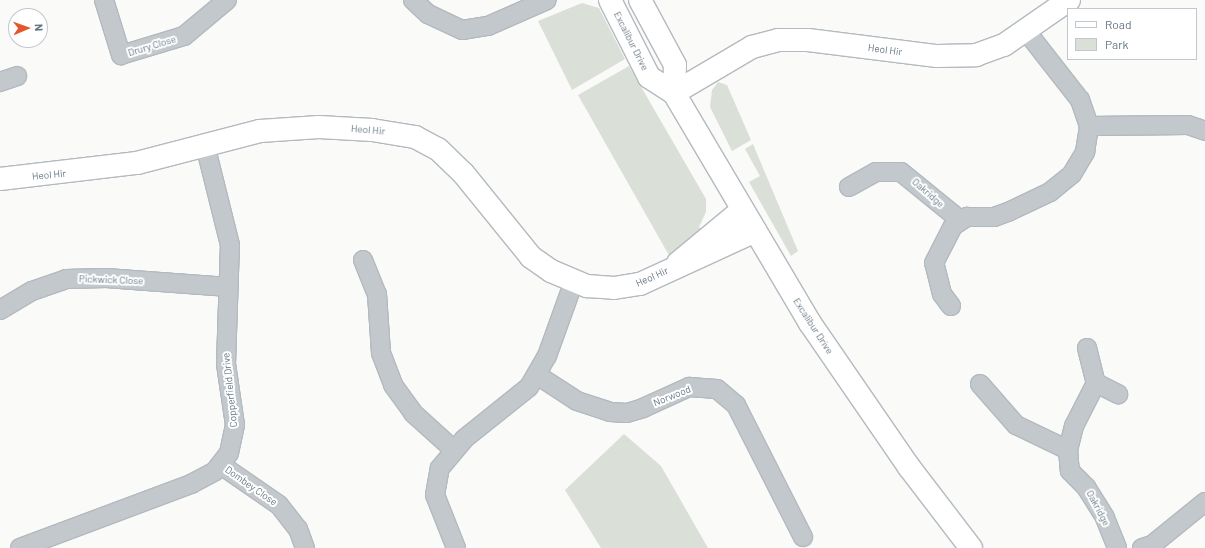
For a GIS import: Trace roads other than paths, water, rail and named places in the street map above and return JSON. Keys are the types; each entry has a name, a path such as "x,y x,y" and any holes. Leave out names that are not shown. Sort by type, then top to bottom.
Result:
{"street":[{"name":"Drury Close","path":"104,0 121,55 184,36 227,0"},
{"path":"413,0 428,14 450,27 474,30 547,0"},
{"name":"Excalibur Drive","path":"610,0 649,77 674,93 810,323 909,467 971,548"},
{"path":"640,0 675,65 674,93"},
{"name":"Heol Hir","path":"674,93 752,48 778,40 808,40 957,56 992,50 1026,31 1069,0"},
{"path":"951,306 942,294 934,263 945,238 960,220 1008,212 1062,184 1079,166 1085,152 1089,126 1080,100 1026,31"},
{"path":"0,82 17,76"},
{"path":"1089,126 1180,125 1205,131"},
{"name":"Heol Hir","path":"0,179 113,167 260,131 293,128 372,130 415,137 452,161 531,256 551,271 574,281 601,288 626,287 675,266 707,256 755,232"},
{"name":"Copperfield Drive","path":"20,548 173,492 205,477 221,464 228,453 235,425 226,364 230,246 206,144"},
{"name":"Oakridge","path":"849,186 876,172 901,172 960,220"},
{"name":"Heol Hir","path":"675,266 689,251 742,210"},
{"path":"363,260 377,294 381,353 393,385 413,413 454,450"},
{"name":"Pickwick Close","path":"0,310 32,290 66,279 106,278 229,287"},
{"path":"456,548 436,495 440,468 454,450 520,395 537,375 574,281"},
{"path":"1087,348 1096,383 1118,394"},
{"name":"Norwood","path":"537,375 577,402 610,412 627,413 643,408 689,387 717,388 736,406 803,537"},
{"name":"Oakridge","path":"1096,383 1074,426 1068,450 1070,471 1086,486 1105,518 1117,548"},
{"path":"980,384 1016,425 1068,450"},
{"name":"Dombey Close","path":"221,464 279,505 298,529 305,548"},
{"path":"1142,548 1152,545 1205,502"}]}
